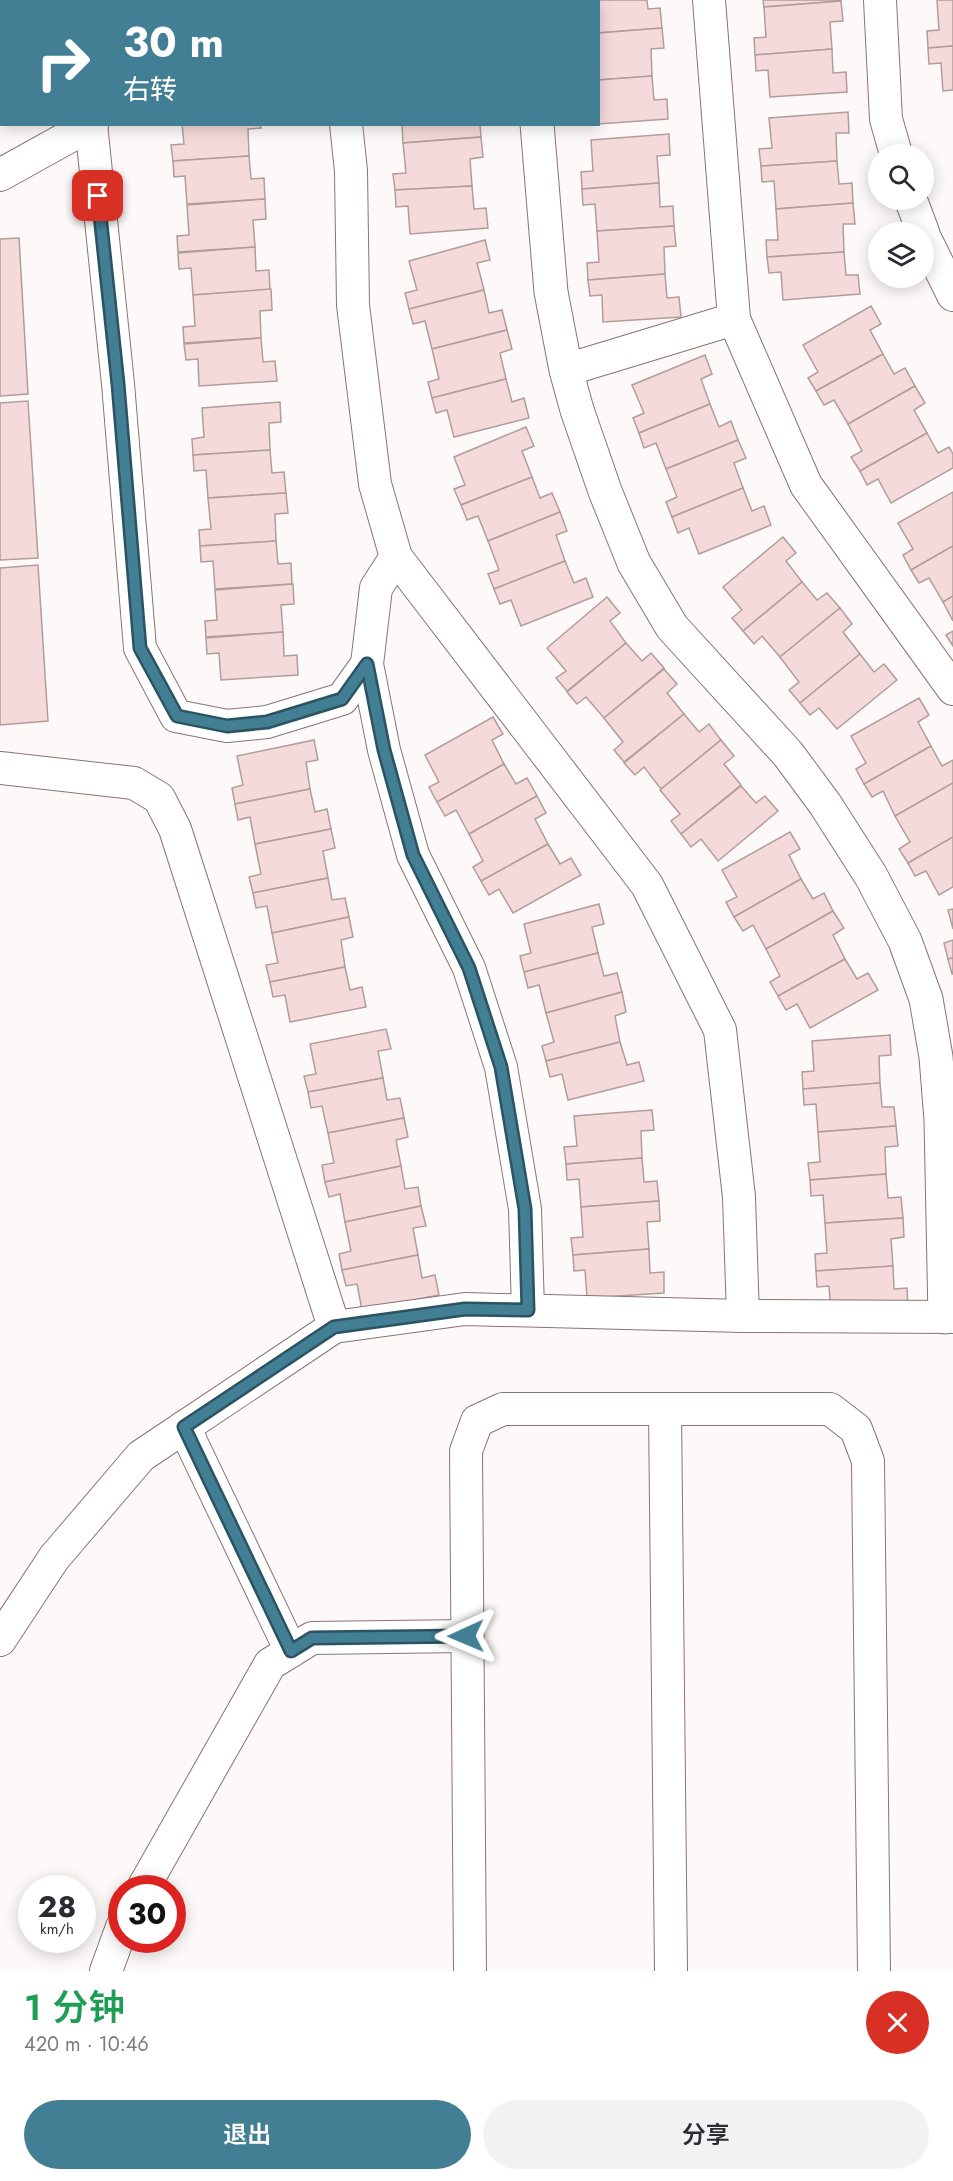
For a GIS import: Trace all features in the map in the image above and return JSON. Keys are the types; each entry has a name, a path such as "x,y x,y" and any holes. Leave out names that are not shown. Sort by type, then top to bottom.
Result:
{"street":[{"path":"709,0 734,319 806,485 953,689"},
{"path":"880,0 885,119 893,144"},
{"path":"0,175 89,126"},
{"path":"91,126 118,384 140,648 177,716 227,726 267,722 342,699 367,664"},
{"path":"346,126 351,171 354,317 375,484 396,556 647,885 720,1030 739,1197 743,1316"},
{"path":"0,1640 54,1558 141,1456 334,1327 465,1309 743,1316 949,1317 936,1057 926,999 905,941 871,876 825,804 788,754 672,627 633,563 594,460 566,370 551,292 537,126"},
{"path":"934,256 953,295"},
{"path":"566,370 734,319"},
{"path":"396,556 376,588 367,664 384,750 413,855 469,968 501,1067 525,1209 528,1310"},
{"path":"0,768 134,783 159,798 175,829 334,1327"},
{"path":"470,1971 466,1451 477,1421 503,1409 830,1409 856,1429 868,1461 874,1971"},
{"path":"665,1410 671,1971"},
{"path":"184,1427 291,1651"},
{"path":"149,1875 270,1664 312,1638 466,1636"},
{"path":"106,1971 113,1953"}],"building":[{"path":"600,0 647,0 648,9 660,8 662,28 600,33"},
{"path":"763,0 841,0 841,1 764,7"},
{"path":"937,0 953,0 953,46 928,48 927,31 939,30"},
{"path":"841,1 843,21 830,22 832,49 755,55 754,38 766,37 764,7"},
{"path":"662,28 664,48 651,49 652,76 600,80 600,33"},
{"path":"953,46 953,90 943,91 941,63 929,64 928,48"},
{"path":"832,49 833,73 846,72 847,92 770,97 768,70 756,71 755,55"},
{"path":"652,76 654,100 667,99 668,119 600,124 600,80"},
{"path":"848,112 849,133 836,133 837,161 761,166 759,149 772,148 769,118"},
{"path":"182,126 260,126 261,128 248,129 249,156 173,161 171,145 184,144"},
{"path":"402,126 480,126 481,137 403,143"},
{"path":"669,134 670,155 657,156 659,183 582,189 581,172 593,171 591,140"},
{"path":"481,137 483,157 470,159 472,186 395,190 393,174 406,173 403,143"},
{"path":"249,156 251,179 264,178 265,199 187,204 185,176 174,177 173,161"},
{"path":"837,161 839,184 852,183 853,203 776,209 774,181 762,182 761,166"},
{"path":"659,183 660,207 673,206 674,226 597,231 595,204 583,205 582,189"},
{"path":"472,186 474,209 486,208 488,228 410,234 408,206 396,207 395,190"},
{"path":"265,199 266,219 253,220 255,247 178,252 177,236 189,235 187,205"},
{"path":"853,203 855,224 843,224 844,252 767,257 766,240 778,240 776,209"},
{"path":"674,226 676,246 664,247 665,274 588,280 587,263 599,262 597,231"},
{"path":"19,238 28,394 0,396 0,239"},
{"path":"485,240 490,260 477,263 484,290 409,309 405,293 417,290 409,261"},
{"path":"255,247 256,271 269,270 270,290 193,295 191,268 179,269 178,253"},
{"path":"844,252 846,275 858,275 860,294 783,300 781,272 769,273 767,257"},
{"path":"665,274 667,298 679,297 681,317 603,322 602,295 590,296 588,280"},
{"path":"271,289 272,310 260,311 261,338 184,343 183,327 195,326 193,295"},
{"path":"484,290 489,313 502,310 507,330 432,349 425,321 413,324 409,309"},
{"path":"871,306 881,324 870,330 883,354 816,391 808,378 818,372 803,345"},
{"path":"507,330 512,349 500,353 506,379 432,398 428,382 439,379 432,349"},
{"path":"261,338 263,362 275,361 277,381 199,386 198,359 186,360 184,344"},
{"path":"883,354 894,374 905,368 915,386 848,424 834,400 824,405 816,391"},
{"path":"705,355 712,374 701,379 710,404 639,433 633,418 644,413 632,385"},
{"path":"506,379 512,402 524,398 529,418 454,437 447,410 436,413 432,398"},
{"path":"915,386 925,403 914,410 927,433 860,471 851,457 862,451 848,424"},
{"path":"28,401 38,558 0,560 0,403"},
{"path":"280,402 281,422 269,423 270,450 193,455 192,439 204,437 202,408"},
{"path":"710,404 719,427 731,421 738,440 666,469 656,443 644,448 639,433"},
{"path":"526,427 534,446 522,451 532,477 461,505 454,489 465,485 454,457"},
{"path":"927,433 938,453 949,447 953,454 953,468 891,503 878,479 867,485 860,471"},
{"path":"738,440 746,458 734,463 743,488 672,517 666,502 677,497 666,469"},
{"path":"270,450 272,473 284,472 286,493 208,498 206,470 194,471 193,455"},
{"path":"532,477 540,498 552,493 560,512 488,541 478,516 467,520 461,505"},
{"path":"743,488 752,511 764,506 771,525 699,554 689,528 678,533 672,517"},
{"path":"953,492 953,546 911,570 903,555 913,549 898,523"},
{"path":"286,493 288,513 275,514 276,541 200,546 199,530 211,529 208,498"},
{"path":"560,512 567,531 556,535 565,561 494,589 488,574 499,570 488,541"},
{"path":"783,537 796,553 786,561 802,582 743,631 732,618 742,610 723,587"},
{"path":"276,541 278,564 291,563 292,584 215,589 213,561 201,562 200,546"},
{"path":"953,546 953,596 943,602 929,578 919,583 911,570"},
{"path":"565,561 574,583 586,578 593,597 521,626 511,600 500,604 494,589"},
{"path":"38,565 48,721 0,725 0,568"},
{"path":"802,582 817,600 827,593 840,608 780,657 762,636 754,644 743,631"},
{"path":"293,584 294,604 281,605 283,632 206,637 205,621 217,620 215,590"},
{"path":"953,596 953,621 943,602"},
{"path":"607,597 620,613 610,621 626,643 567,691 556,678 566,671 547,648"},
{"path":"840,608 852,624 843,632 860,654 800,703 789,690 799,682 780,657"},
{"path":"953,631 953,646 946,635"},
{"path":"283,632 284,656 297,655 298,675 221,680 219,653 207,654 206,638"},
{"path":"626,643 642,661 651,653 664,668 604,718 586,697 577,704 567,692"},
{"path":"860,654 874,672 884,664 897,680 837,729 819,708 810,715 800,703"},
{"path":"664,669 677,684 667,693 684,714 624,762 614,750 623,742 604,718"},
{"path":"919,698 929,715 918,722 931,746 864,784 856,769 866,763 851,736"},
{"path":"684,714 699,732 709,724 721,740 661,789 644,767 635,775 624,763"},
{"path":"493,717 503,734 492,740 504,764 437,802 429,787 439,782 425,755"},
{"path":"314,740 318,760 306,762 310,789 235,804 232,788 243,785 237,756"},
{"path":"721,740 734,756 724,764 741,785 681,834 671,821 680,814 660,790"},
{"path":"931,746 942,766 953,760 953,783 895,816 883,791 872,797 864,784"},
{"path":"504,764 516,784 527,778 537,796 469,834 456,810 445,816 437,802"},
{"path":"953,783 953,837 908,863 899,849 910,842 895,816"},
{"path":"741,786 756,803 765,796 778,811 718,861 701,839 691,847 681,834"},
{"path":"310,789 315,812 327,809 331,829 255,844 250,817 238,820 235,804"},
{"path":"537,796 546,813 535,819 548,844 481,881 473,867 483,861 469,834"},
{"path":"331,829 335,848 323,851 328,878 253,893 249,877 261,874 255,844"},
{"path":"790,832 800,849 789,855 801,879 734,917 726,902 737,897 722,870"},
{"path":"953,837 953,887 939,895 926,871 915,876 908,863"},
{"path":"548,844 560,864 571,858 581,875 513,913 499,889 489,895 481,881"},
{"path":"328,878 332,900 345,898 349,917 272,933 267,906 256,908 253,893"},
{"path":"801,879 813,899 824,893 833,911 766,949 753,925 743,931 734,917"},
{"path":"599,904 604,924 592,927 598,953 524,972 520,956 531,953 524,924"},
{"path":"953,909 953,929 948,910"},
{"path":"833,911 844,928 833,935 845,959 778,996 770,982 780,976 766,949"},
{"path":"349,917 353,937 341,940 345,967 270,982 266,965 278,963 272,933"},
{"path":"953,940 953,958 948,959 944,943"},
{"path":"598,953 604,976 617,973 622,992 546,1013 539,985 528,988 524,972"},
{"path":"953,958 953,974 952,974 948,959"},
{"path":"845,959 857,979 868,973 878,990 810,1028 797,1004 786,1010 778,996"},
{"path":"345,967 350,990 362,987 366,1007 290,1022 285,995 273,997 270,982"},
{"path":"622,992 626,1012 615,1016 620,1042 546,1061 542,1046 554,1042 546,1013"},
{"path":"386,1029 391,1049 378,1051 383,1078 308,1092 304,1076 316,1074 310,1044"},
{"path":"890,1035 891,1055 879,1056 880,1083 803,1089 802,1072 814,1071 812,1041"},
{"path":"620,1042 627,1065 639,1062 644,1081 568,1100 562,1074 550,1077 546,1061"},
{"path":"383,1078 387,1100 400,1098 404,1118 328,1133 322,1106 311,1108 308,1092"},
{"path":"880,1083 882,1107 894,1107 896,1126 818,1132 816,1104 804,1105 803,1089"},
{"path":"652,1110 654,1130 641,1131 642,1158 566,1164 564,1147 577,1146 574,1116"},
{"path":"404,1118 408,1137 396,1140 401,1166 325,1182 322,1165 334,1163 328,1133"},
{"path":"896,1126 898,1146 885,1147 886,1174 810,1180 808,1163 820,1162 818,1132"},
{"path":"642,1158 644,1182 657,1181 659,1201 581,1207 579,1179 567,1180 566,1164"},
{"path":"401,1166 405,1189 418,1187 421,1206 345,1222 340,1194 329,1197 325,1182"},
{"path":"886,1174 888,1198 901,1197 903,1218 825,1223 823,1195 811,1196 810,1180"},
{"path":"659,1201 660,1221 647,1222 649,1249 573,1255 571,1238 583,1237 581,1207"},
{"path":"421,1206 426,1226 413,1228 418,1255 342,1270 339,1254 351,1251 345,1222"},
{"path":"903,1218 904,1237 891,1239 893,1266 816,1271 815,1254 827,1253 825,1223"},
{"path":"649,1249 650,1273 664,1272 664,1293 587,1298 585,1270 574,1271 573,1255"},
{"path":"418,1255 422,1278 435,1275 439,1295 362,1310 357,1284 346,1286 342,1270"},
{"path":"893,1266 894,1289 907,1288 908,1309 831,1314 829,1286 817,1287 816,1271"}],"route":[{"path":"98,196 118,384 140,648 177,716 227,726 267,722 342,699 367,664 384,750 413,855 469,968 501,1067 525,1209 528,1310 465,1309 334,1327 184,1427 291,1651 312,1638 466,1636"}]}
